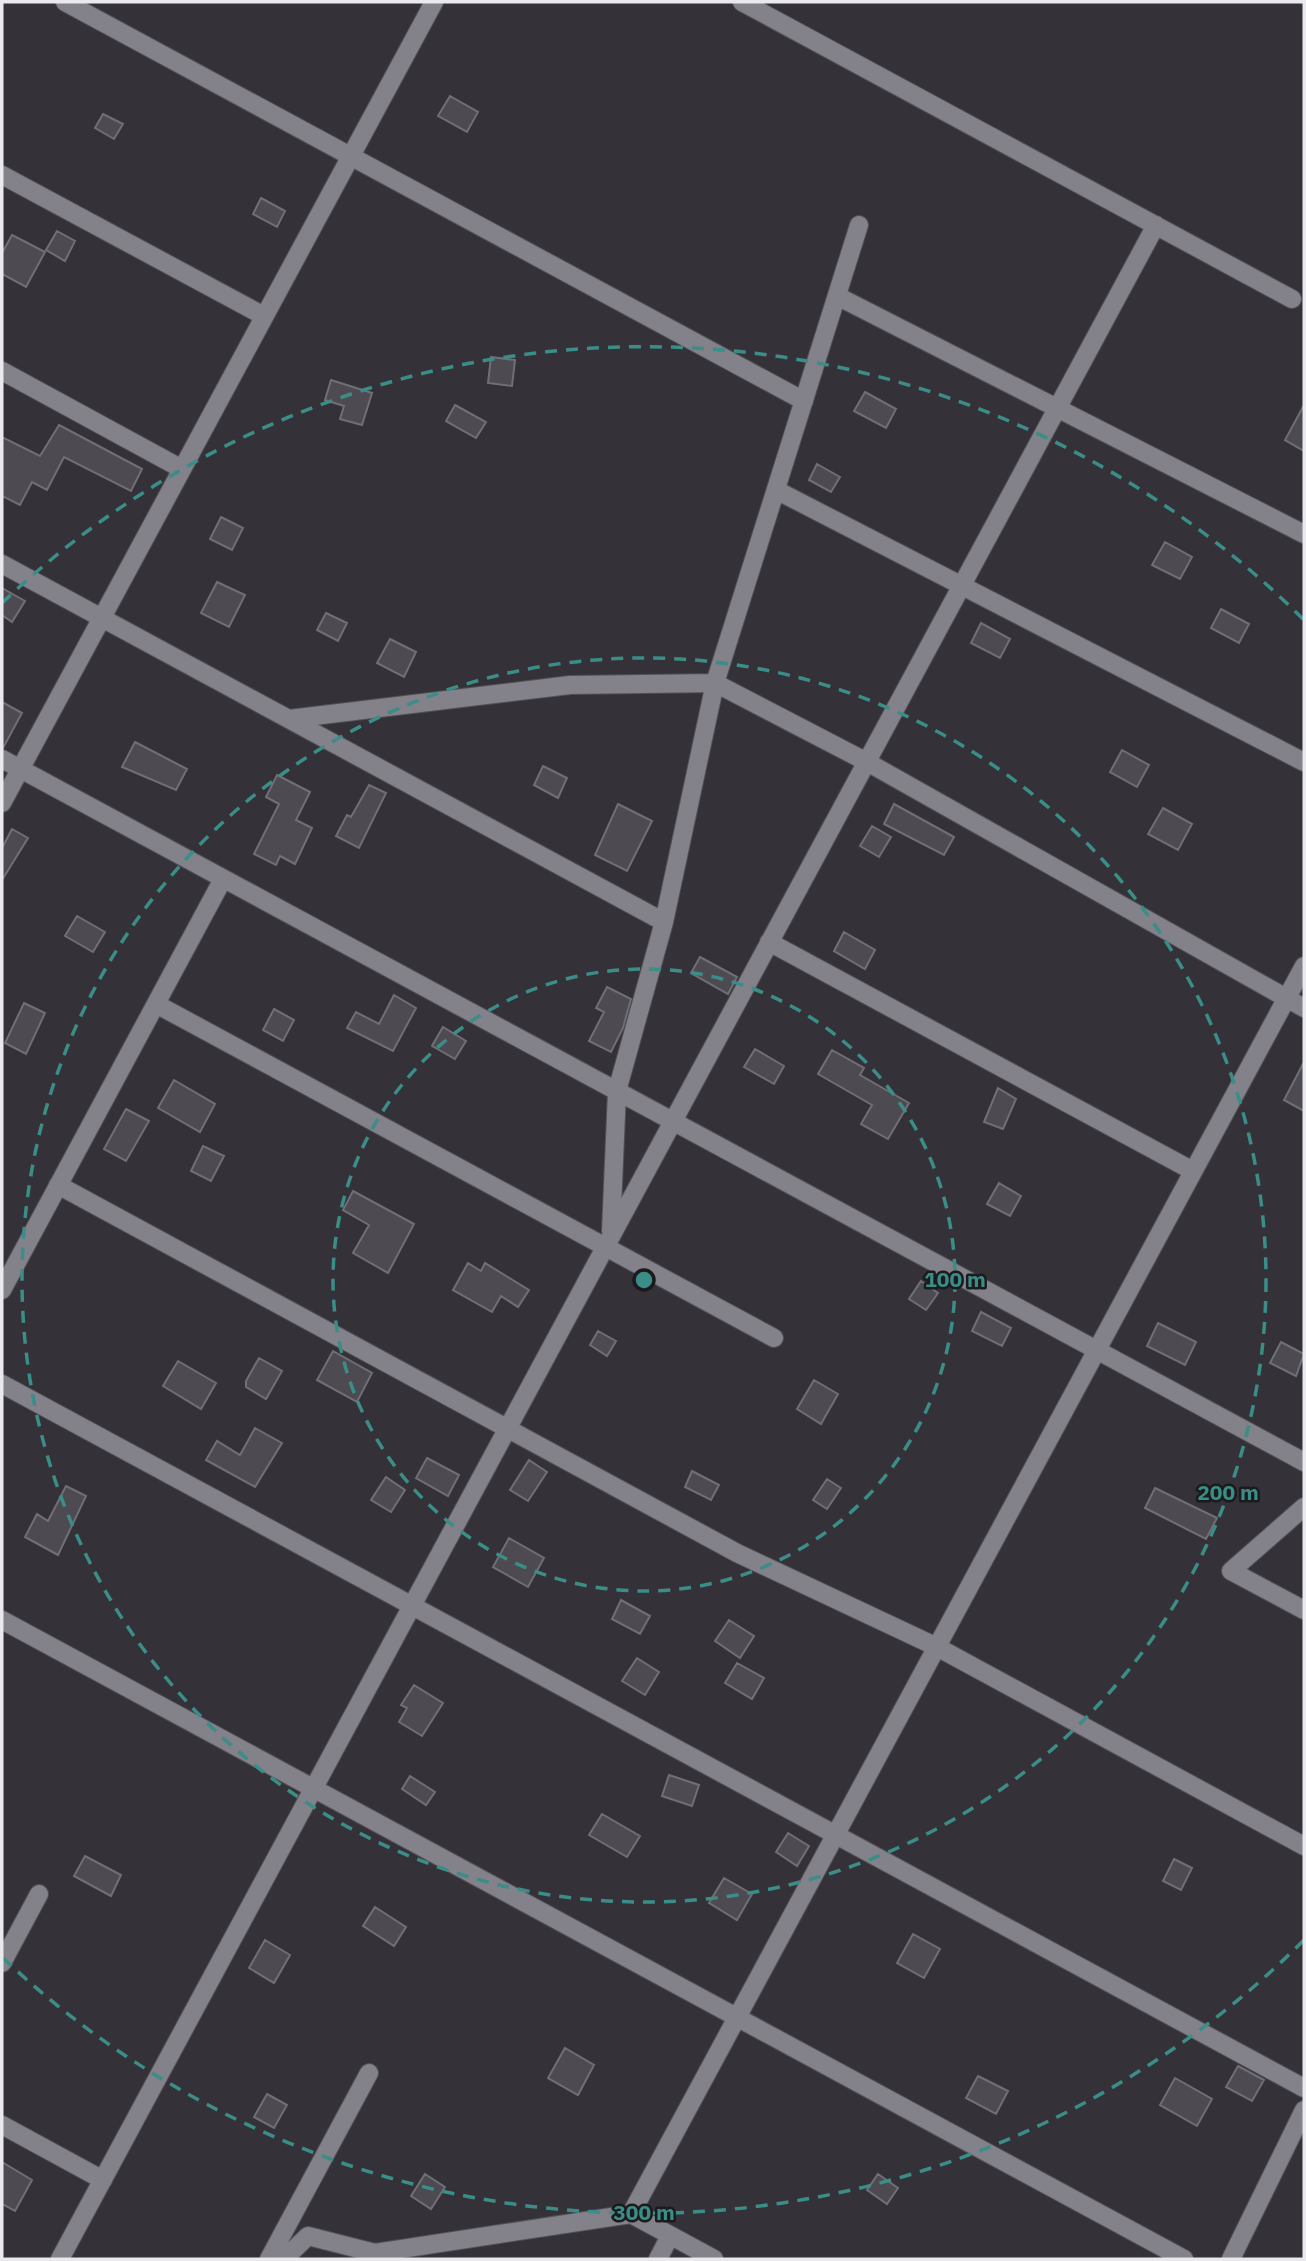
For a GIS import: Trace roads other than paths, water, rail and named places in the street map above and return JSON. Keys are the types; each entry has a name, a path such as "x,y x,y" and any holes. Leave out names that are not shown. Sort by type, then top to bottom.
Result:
{"street":[{"path":"65,2 804,401"},
{"path":"2,803 433,2"},
{"path":"743,2 1292,299"},
{"path":"2,174 264,316"},
{"path":"608,1243 617,1091 664,922 715,683 859,225"},
{"path":"60,2259 1156,225"},
{"path":"837,296 1304,534"},
{"path":"2,371 182,469"},
{"path":"776,489 1304,762"},
{"path":"2,564 664,922"},
{"path":"289,719 570,685 715,683 867,762 1304,1008"},
{"path":"2,759 1304,1462"},
{"path":"2,1290 223,879"},
{"path":"769,942 1193,1171"},
{"path":"631,2214 1304,966"},
{"path":"156,1004 608,1243 774,1338"},
{"path":"58,1185 737,1553 937,1647 1304,1846"},
{"path":"2,1384 1304,2088"},
{"path":"1304,1507 1231,1571 1304,1610"},
{"path":"2,1620 1184,2259"},
{"path":"2,1963 39,1894"},
{"path":"269,2259 369,2073"},
{"path":"1231,2259 1304,2110"},
{"path":"2,2125 103,2180"},
{"path":"284,2259 308,2236 375,2253 631,2214 714,2259"},
{"path":"657,2259 670,2236"}]}
